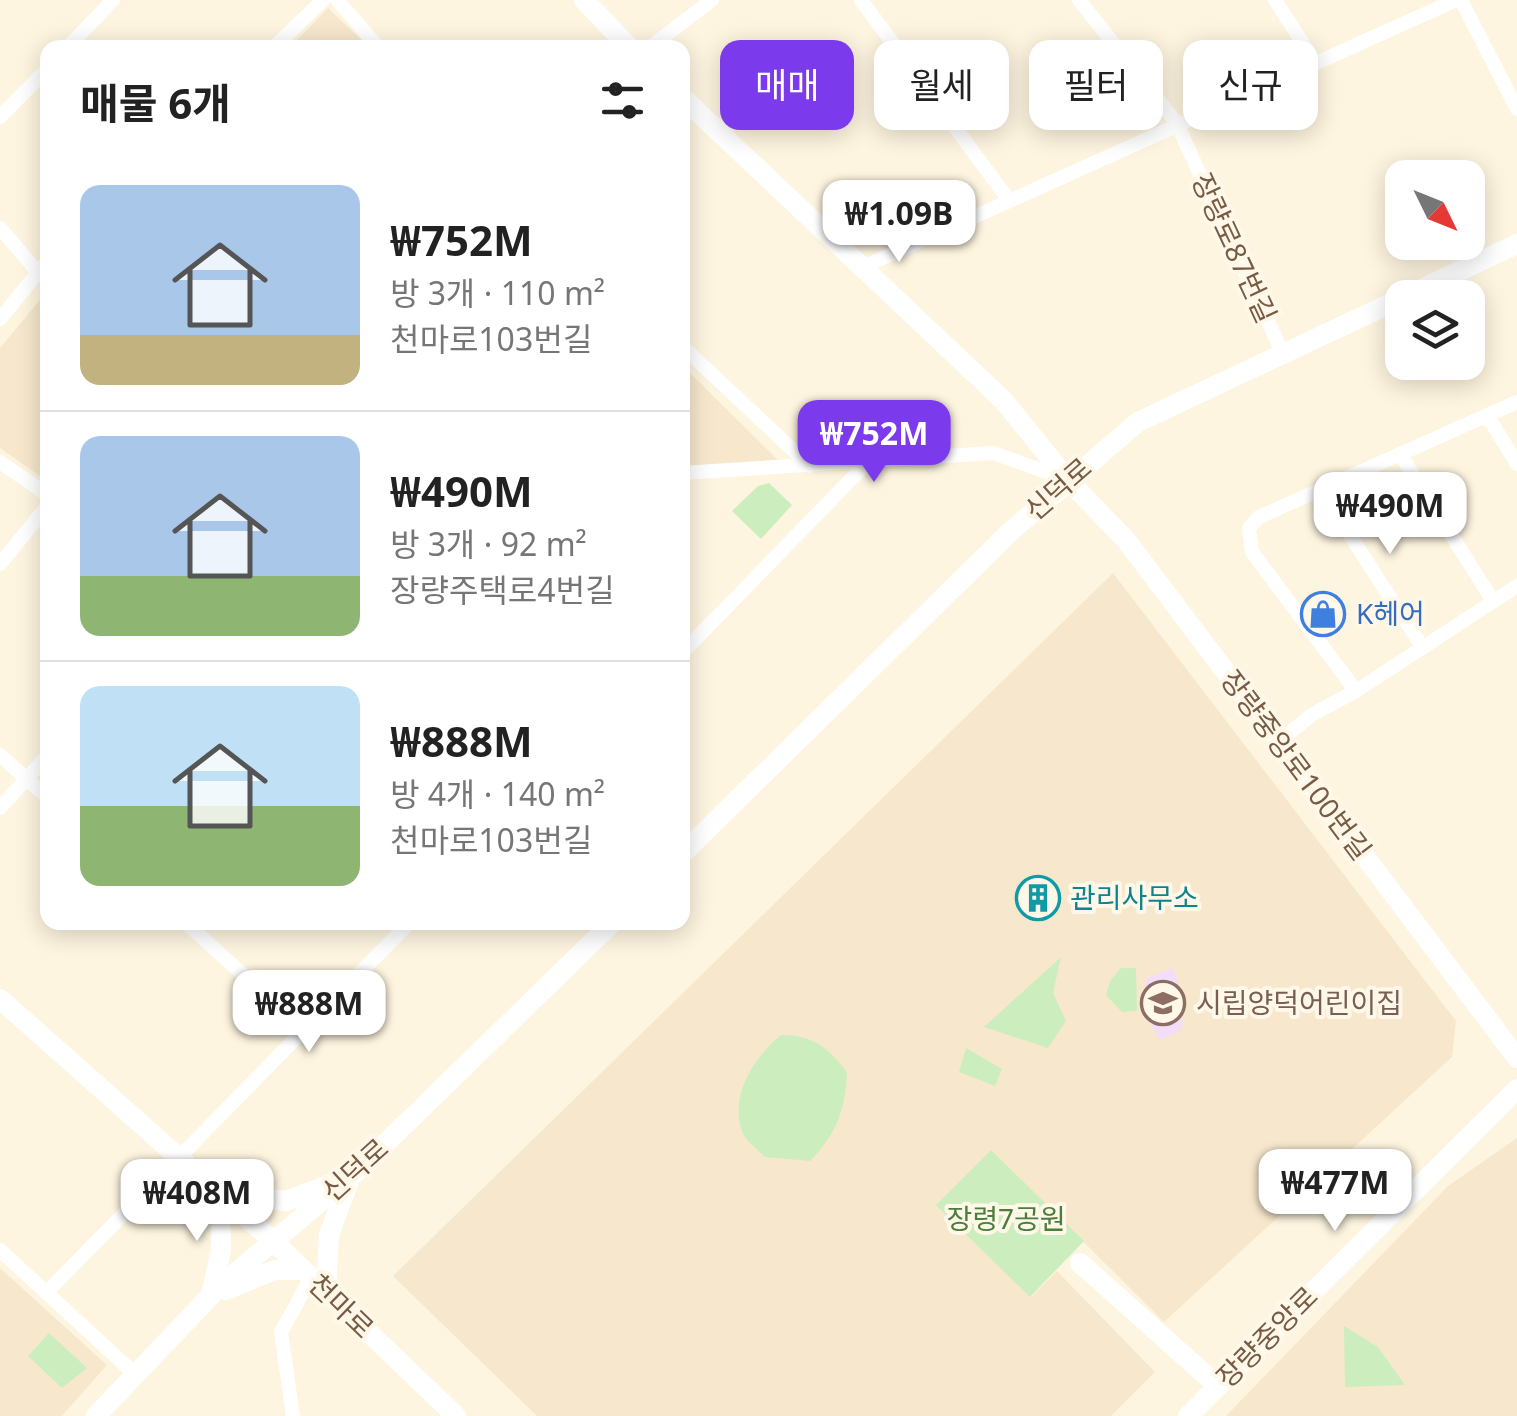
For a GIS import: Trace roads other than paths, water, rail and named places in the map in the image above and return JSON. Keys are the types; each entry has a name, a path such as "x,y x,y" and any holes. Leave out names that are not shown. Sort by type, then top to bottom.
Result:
{"street":[{"path":"75,40 113,0"},
{"path":"281,40 323,0"},
{"path":"337,0 372,40"},
{"path":"584,0 622,40"},
{"path":"660,40 712,0"},
{"path":"861,0 1008,199"},
{"name":"장량로87번길","path":"1079,0 1176,122 1282,352"},
{"path":"1275,0 1301,40"},
{"path":"1318,61 1458,0 1517,109"},
{"path":"0,118 40,76"},
{"name":"장량중앙로100번길","path":"690,104 1004,401 1067,479 1126,540 1517,1058"},
{"path":"864,266 1183,119"},
{"path":"0,228 40,263"},
{"name":"신덕로","path":"690,846 1067,479 1138,422 1517,244"},
{"path":"0,319 40,268"},
{"path":"690,354 810,466"},
{"path":"1356,691 1252,552 1249,528 1259,517 1517,402"},
{"path":"1487,415 1517,464"},
{"path":"690,473 993,453 1067,479"},
{"path":"1400,454 1493,601"},
{"path":"0,462 40,490"},
{"path":"690,645 866,464"},
{"path":"1320,489 1422,648"},
{"path":"0,564 40,515"},
{"path":"1278,742 1313,714 1356,691 1517,586"},
{"path":"0,756 40,791"},
{"path":"0,808 40,764"},
{"path":"195,930 304,1029"},
{"path":"46,1293 398,930"},
{"name":"신덕로","path":"96,1416 211,1297 351,1176 605,930"},
{"name":"천마로","path":"0,999 273,1241 456,1416"},
{"name":"장량중앙로","path":"1188,1416 1517,1089"},
{"path":"211,1297 221,1251 220,1194 286,1201 351,1176"},
{"path":"292,1416 281,1332 313,1280 351,1176"},
{"path":"0,1250 136,1374"},
{"path":"1080,1263 1218,1386"},
{"path":"211,1297 276,1270 313,1280"}],"place":[{"name":"K헤어","path":"1323,614"},
{"name":"관리사무소","path":"1038,898"},
{"name":"시립양덕어린이집","path":"1163,1003"}],"park label":[{"name":"장령7공원","path":"1006,1219"}]}
